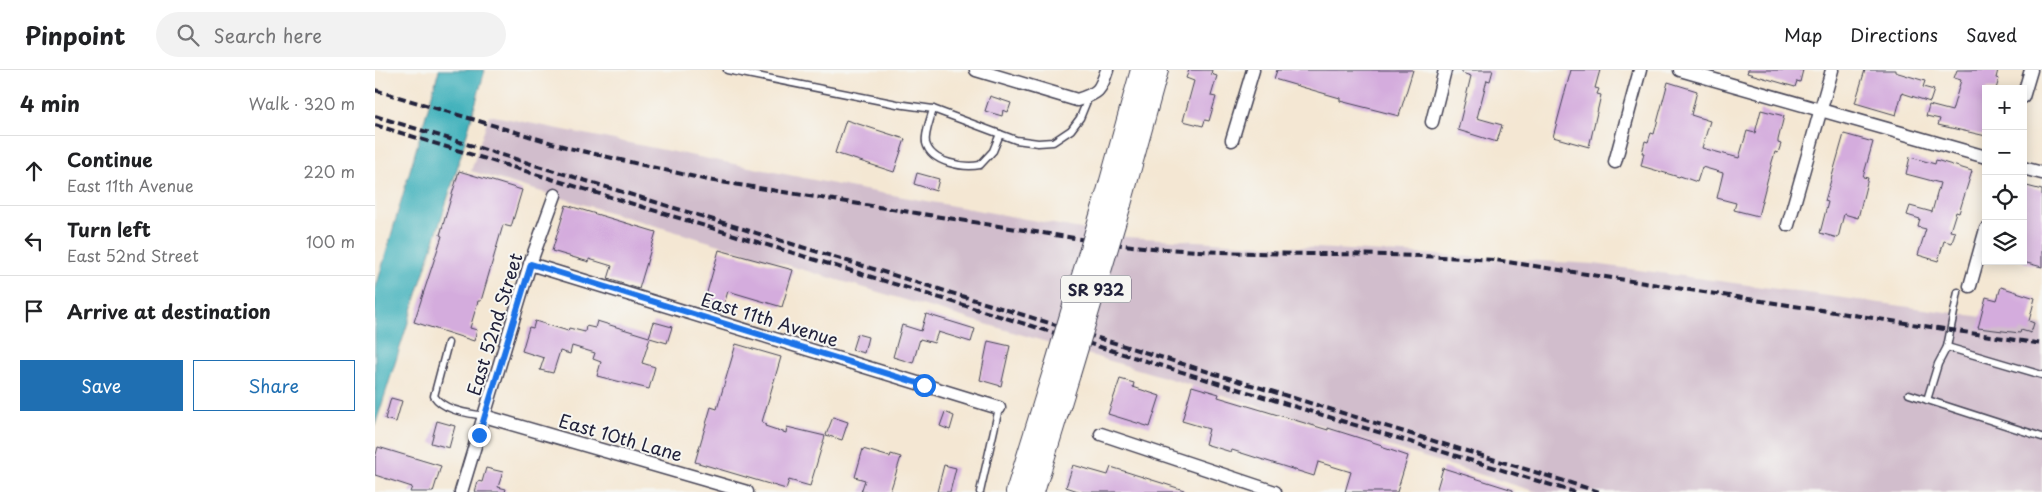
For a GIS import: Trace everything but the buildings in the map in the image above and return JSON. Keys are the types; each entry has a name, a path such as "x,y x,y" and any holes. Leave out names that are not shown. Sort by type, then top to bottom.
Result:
{"main road":[{"name":"SR 932","path":"1113,201 1141,70"},
{"name":"SR 932","path":"1033,492 1062,371 1113,201 1158,70"},
{"name":"SR 932","path":"1016,492 1062,371"}],"street":[{"path":"976,70 1083,98 1100,89 1107,70"},
{"path":"1232,140 1253,70"},
{"path":"1432,122 1445,70"},
{"path":"1615,162 1640,70"},
{"path":"1680,70 1982,156"},
{"path":"1788,225 1832,70"},
{"path":"2027,85 2031,70"},
{"path":"2027,169 2042,173"},
{"name":"East 52nd Street","path":"461,492 531,264 555,195"},
{"path":"1970,286 1982,244"},
{"name":"East 11th Avenue","path":"531,264 999,408"},
{"name":"East 10th Lane","path":"485,416 747,492"},
{"path":"1101,434 1275,492"}],"lane":[{"path":"727,70 897,104 933,108 1017,140 1038,143 1053,142 1071,130 1081,118 1083,98"},
{"path":"933,108 925,142 929,151 938,159 968,167 980,165 993,151 1000,134"},
{"path":"1927,400 1938,364 1947,347 1958,292"},
{"path":"448,343 434,396 437,401 457,411 485,416"},
{"path":"1947,347 2042,376"},
{"path":"1909,394 2042,437"},
{"path":"981,492 999,408"}],"shaded area":[{"path":"489,115 859,189 1126,237 1594,264 2042,325 2042,492 1537,492 1181,382 471,171"}],"water":[{"path":"439,70 485,70 457,169 375,426 375,291"}],"railway":[{"path":"375,90 569,148 708,180 1099,242 1152,248 1206,251 1360,254 1495,260 2042,344"},
{"path":"375,116 1600,492"},
{"path":"375,125 1574,492"}],"route":[{"path":"479,435 531,264 924,385"}]}
